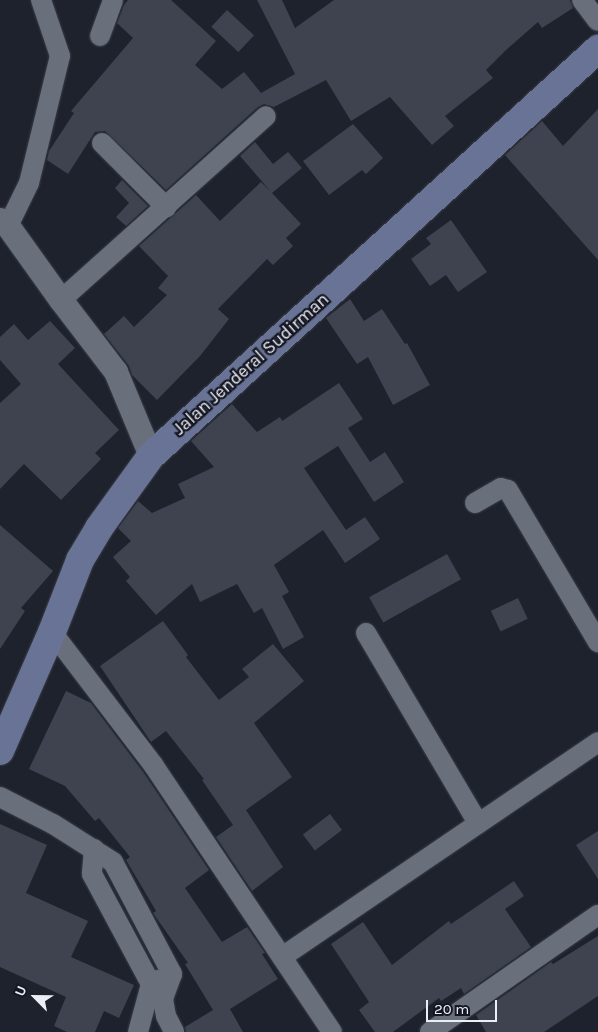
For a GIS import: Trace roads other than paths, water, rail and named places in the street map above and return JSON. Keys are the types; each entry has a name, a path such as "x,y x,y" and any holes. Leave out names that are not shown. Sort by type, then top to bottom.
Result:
{"main road":[{"name":"Jalan Jenderal Sudirman","path":"0,751 52,632 80,560 99,528 151,456 598,49"}],"street":[{"path":"41,0 60,56 29,183 3,222 116,372 151,456"},
{"path":"100,36 113,0"},
{"path":"582,0 598,21"},
{"path":"61,300 266,116"},
{"path":"102,143 166,207"},
{"path":"476,503 501,488 508,490 598,642"},
{"path":"52,632 154,766 332,1032"},
{"path":"366,633 478,823"},
{"path":"282,957 598,742"},
{"path":"0,798 53,824 112,862 172,974 157,992 138,1032"},
{"path":"94,849 92,874 157,992 174,1032"},
{"path":"430,1032 598,915"}]}
